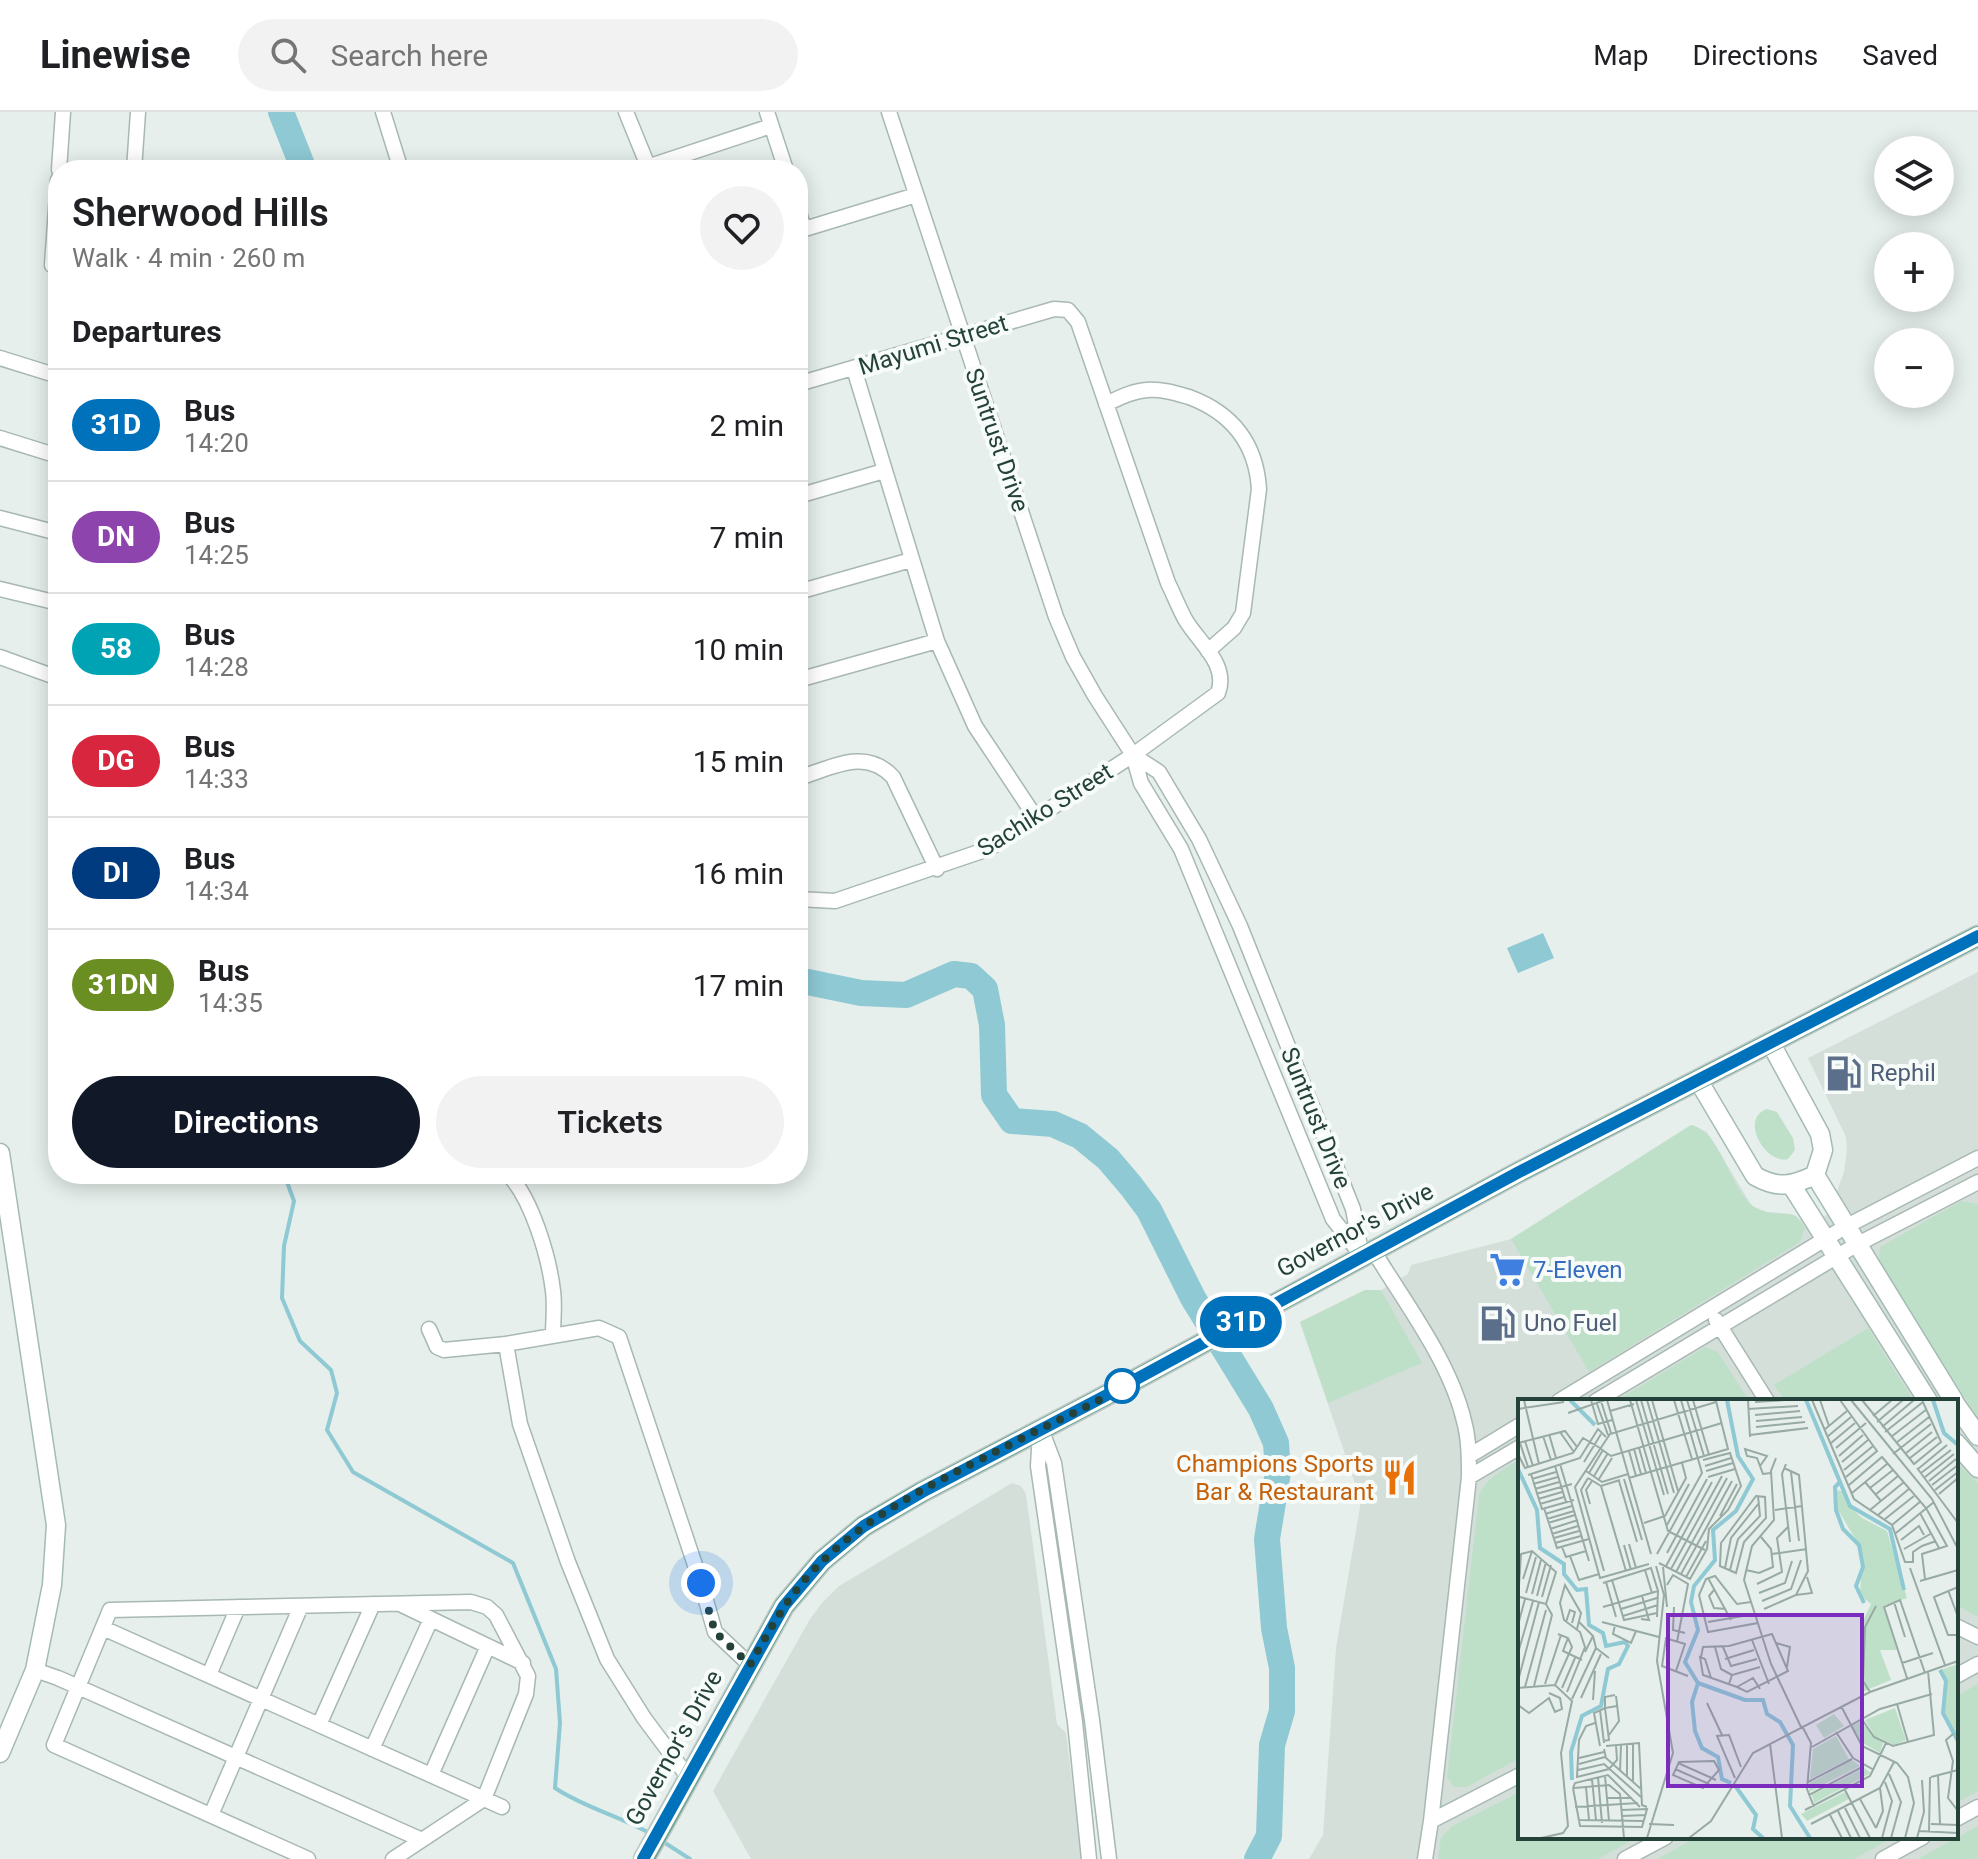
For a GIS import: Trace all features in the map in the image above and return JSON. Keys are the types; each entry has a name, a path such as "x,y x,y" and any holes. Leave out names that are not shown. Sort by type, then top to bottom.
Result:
{"main road":[{"name":"Governor's Drive","path":"644,1859 773,1624 822,1561 848,1538 922,1492 1291,1294 1978,936"}],"street":[{"path":"60,160 63,112"},
{"path":"135,160 138,112"},
{"path":"383,112 398,160"},
{"path":"626,112 641,160"},
{"name":"Suntrust Drive","path":"889,112 1062,631 1095,696 1133,755 1141,783 1181,849 1333,1219 1368,1253"},
{"path":"664,160 769,119 783,160"},
{"path":"808,228 916,195"},
{"name":"Mayumi Street","path":"808,381 1054,309 1068,310 1078,322 1106,404"},
{"path":"0,358 48,373"},
{"path":"854,369 937,641 975,726 1036,818"},
{"path":"1146,390 1172,391 1210,405 1235,424 1249,443 1258,471 1259,489 1243,613 1234,628 1208,651 1186,621 1168,583 1106,404 1126,395 1146,390"},
{"path":"0,438 48,453"},
{"path":"808,493 884,471"},
{"path":"0,518 48,530"},
{"path":"808,589 911,560"},
{"path":"0,589 48,601"},
{"path":"808,677 937,641"},
{"name":"Sachiko Street","path":"808,900 835,901 937,869 988,849 1133,755 1218,693 1222,683 1220,671 1208,651"},
{"path":"0,657 48,674"},
{"name":"Suntrust Drive","path":"1133,755 1159,772 1199,839 1240,926 1368,1253"},
{"path":"808,775 858,761 882,765 893,777 937,869"},
{"path":"1698,1080 1755,1176 1768,1184 1792,1186 1815,1175 1823,1150 1820,1134 1770,1042"},
{"path":"0,1153 56,1525 52,1585 35,1670 0,1753"},
{"path":"1562,1399 1845,1227 1976,1162"},
{"path":"1815,1175 1952,1399"},
{"path":"1599,1399 1856,1245 1978,1182"},
{"path":"517,1184 538,1230 553,1292 553,1336"},
{"path":"1792,1186 1927,1399"},
{"path":"1368,1253 1443,1366 1465,1423 1469,1456 1425,1859"},
{"path":"1710,1309 1766,1399"},
{"path":"429,1329 437,1347 444,1350 506,1344 599,1328 619,1337 715,1632 750,1665"},
{"path":"506,1344 520,1424 568,1562 607,1659 684,1785"},
{"path":"1958,1407 1978,1436"},
{"path":"1469,1456 1518,1426"},
{"path":"1041,1429 1038,1466 1075,1722 1089,1859"},
{"path":"1041,1429 1054,1463 1109,1859"},
{"path":"1958,1445 1978,1468"},
{"path":"1469,1477 1518,1448"},
{"path":"308,1859 54,1745 110,1610 471,1602 487,1607 496,1615 523,1663 528,1676 526,1694 484,1799 393,1859"},
{"path":"398,1603 523,1663"},
{"path":"319,1725 373,1604"},
{"path":"211,1815 301,1606"},
{"path":"209,1675 238,1607"},
{"path":"372,1749 431,1619"},
{"path":"1958,1627 1978,1637"},
{"path":"103,1628 502,1807"},
{"path":"431,1775 488,1646"},
{"path":"1958,1675 1978,1664"},
{"path":"35,1670 422,1840"},
{"path":"1431,1821 1518,1776"},
{"path":"1958,1818 1978,1807"},
{"path":"1625,1859 1662,1839"},
{"path":"1883,1859 1919,1839"}],"shaded area":[{"path":"1978,972 1978,1859 1309,1859 1323,1835 1336,1648 1361,1501 1300,1322 1365,1290 1381,1290 1408,1274 1411,1265 1511,1239 1691,1125 1707,1132 1752,1206 1767,1212 1792,1214 1805,1227 1844,1205 1837,1191 1844,1172 1846,1137 1808,1058"},
{"path":"1012,1483 1021,1486 1026,1494 1057,1724 1066,1733 1082,1859 751,1859 713,1791 810,1619 839,1586"}],"green space":[{"path":"1767,1109 1777,1112 1793,1138 1795,1150 1788,1159 1771,1155 1758,1140 1755,1121"},
{"path":"1691,1125 1710,1138 1745,1198 1754,1207 1764,1212 1796,1216 1805,1227 1800,1242 1589,1372 1511,1239"},
{"path":"1961,1201 1978,1204 1978,1419 1879,1261 1880,1247"},
{"path":"1365,1290 1381,1290 1422,1363 1328,1403 1300,1322"},
{"path":"1868,1328 1913,1399 1784,1399 1774,1385"},
{"path":"1705,1347 1718,1352 1748,1399 1619,1399"},
{"path":"1518,1460 1518,1759 1467,1787 1454,1787 1447,1777 1479,1495 1502,1470"},
{"path":"1958,1464 1978,1483 1978,1617 1958,1606"},
{"path":"1978,1684 1978,1791 1958,1802 1958,1695"},
{"path":"1518,1793 1518,1839 1634,1839 1598,1859 1438,1859 1441,1838 1452,1826"},
{"path":"1978,1826 1978,1859 1918,1859 1958,1839"},
{"path":"1693,1839 1890,1839 1854,1859 1657,1859"}],"water":[{"path":"1543,933 1554,958 1518,973 1507,948"}],"waterway":[{"path":"281,112 300,160"},
{"path":"808,982 861,993 906,995 954,974 971,976 985,989 992,1025 994,1095 1012,1121 1053,1124 1080,1136 1108,1159 1131,1186 1149,1210 1193,1298 1261,1409 1276,1443 1278,1472 1267,1539 1274,1628 1282,1668 1282,1711 1272,1745 1269,1836 1257,1859"},
{"path":"288,1184 294,1201 284,1246 282,1298 300,1341 331,1370 337,1393 327,1430 353,1472 513,1563 556,1669 560,1723 555,1788 651,1834"},
{"path":"662,1841 690,1859"}],"bus line":[{"name":"31D","path":"643,1859 784,1606 822,1561 864,1526 1519,1172 1978,936"}],"place":[{"name":"Rephil","path":"1844,1073"},
{"name":"7-Eleven","path":"1507,1270"},
{"name":"Uno Fuel","path":"1498,1323"},
{"name":"Champions Sports Bar & Restaurant","path":"1400,1478"}],"route":[{"path":"701,1583 715,1632 750,1665 773,1624 809,1575 864,1526 1122,1386"}]}
